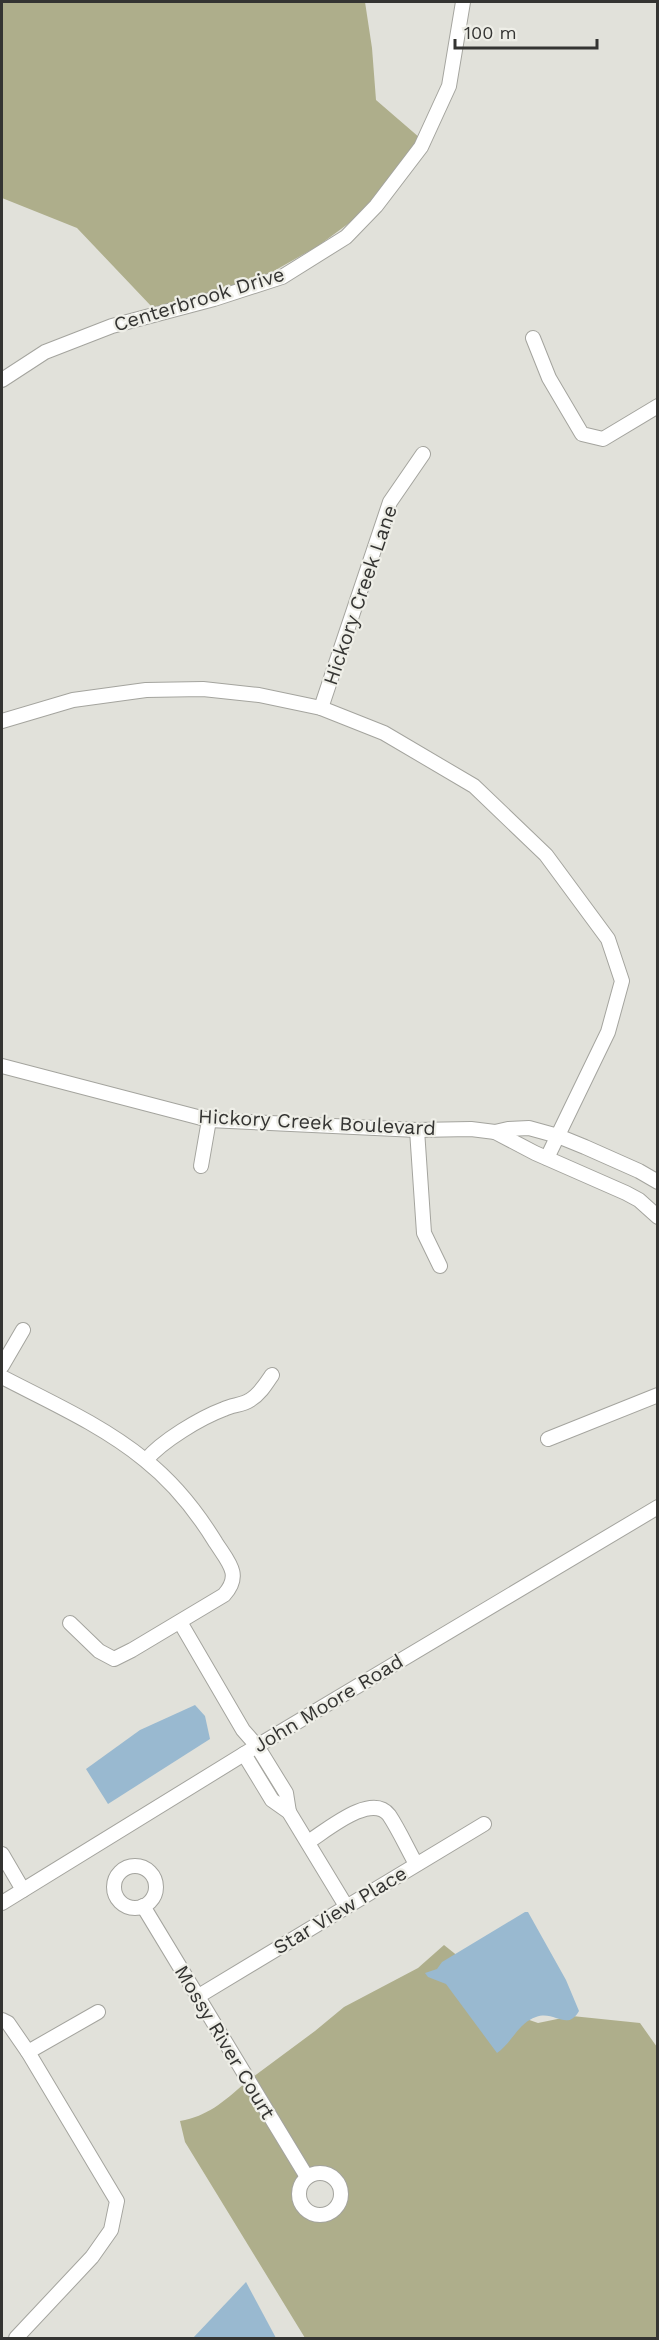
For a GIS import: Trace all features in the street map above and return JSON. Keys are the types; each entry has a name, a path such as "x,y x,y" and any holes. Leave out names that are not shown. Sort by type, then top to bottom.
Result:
{"street":[{"name":"Centerbrook Drive","path":"2,380 45,352 112,326 214,299 282,277 346,237 376,206 421,147 449,86 463,2"},
{"path":"533,338 549,378 582,434 603,439 657,406"},
{"name":"Hickory Creek Lane","path":"321,708 390,502 423,454"},
{"path":"2,721 73,700 146,690 214,690 259,695 321,708 384,733 474,786 546,855 608,939 622,981 608,1032 548,1158"},
{"name":"Hickory Creek Boulevard","path":"2,1066 209,1119 417,1130 471,1129 495,1132 626,1193 639,1200 657,1217"},
{"path":"201,1166 209,1119"},
{"name":"Hickory Creek Boulevard","path":"495,1132 529,1128 558,1136 639,1171 657,1182"},
{"path":"417,1130 424,1233 440,1266"},
{"path":"2,1366 23,1330"},
{"path":"146,1460 158,1447 191,1427 223,1409 248,1401 258,1394 272,1375"},
{"path":"2,1377 98,1427 146,1460 197,1513 231,1566 234,1577 232,1586 224,1595 114,1659 99,1651 70,1623"},
{"path":"548,1439 657,1395"},
{"name":"John Moore Road","path":"2,1903 257,1746 657,1507"},
{"path":"180,1622 243,1730 257,1746 286,1793 289,1812"},
{"path":"244,1754 272,1800 289,1812 346,1906"},
{"path":"265,1788 278,1780"},
{"path":"308,1842 357,1811 375,1807 388,1815 416,1864"},
{"name":"Star View Place","path":"197,1997 484,1824"},
{"path":"2,1854 23,1890"},
{"name":"Mossy River Court","path":"143,1906 307,2177"},
{"path":"28,2052 99,2012"},
{"path":"2,2020 8,2022 28,2052 117,2201 111,2230 92,2257 16,2338"}],"green space":[{"path":"2,2 365,2 372,48 376,100 420,138 417,145 360,215 318,246 258,280 173,305 152,307 77,228 2,198"},
{"path":"444,1945 489,1981 512,2014 538,2023 572,2016 640,2023 657,2047 657,2338 305,2338 185,2142 180,2121 207,2112 244,2084 300,2177 295,2186 296,2205 309,2217 318,2220 337,2214 344,2206 347,2197 342,2181 329,2170 319,2168 309,2170 253,2077 344,2007 418,1968"}],"water":[{"path":"195,1705 205,1716 210,1739 108,1804 86,1769 140,1730"},
{"path":"528,1912 566,1980 579,2011 570,2020 543,2016 530,2020 497,2053 446,1984 428,1977 425,1973 437,1969 442,1962"},
{"path":"246,2282 276,2338 193,2338"}]}
